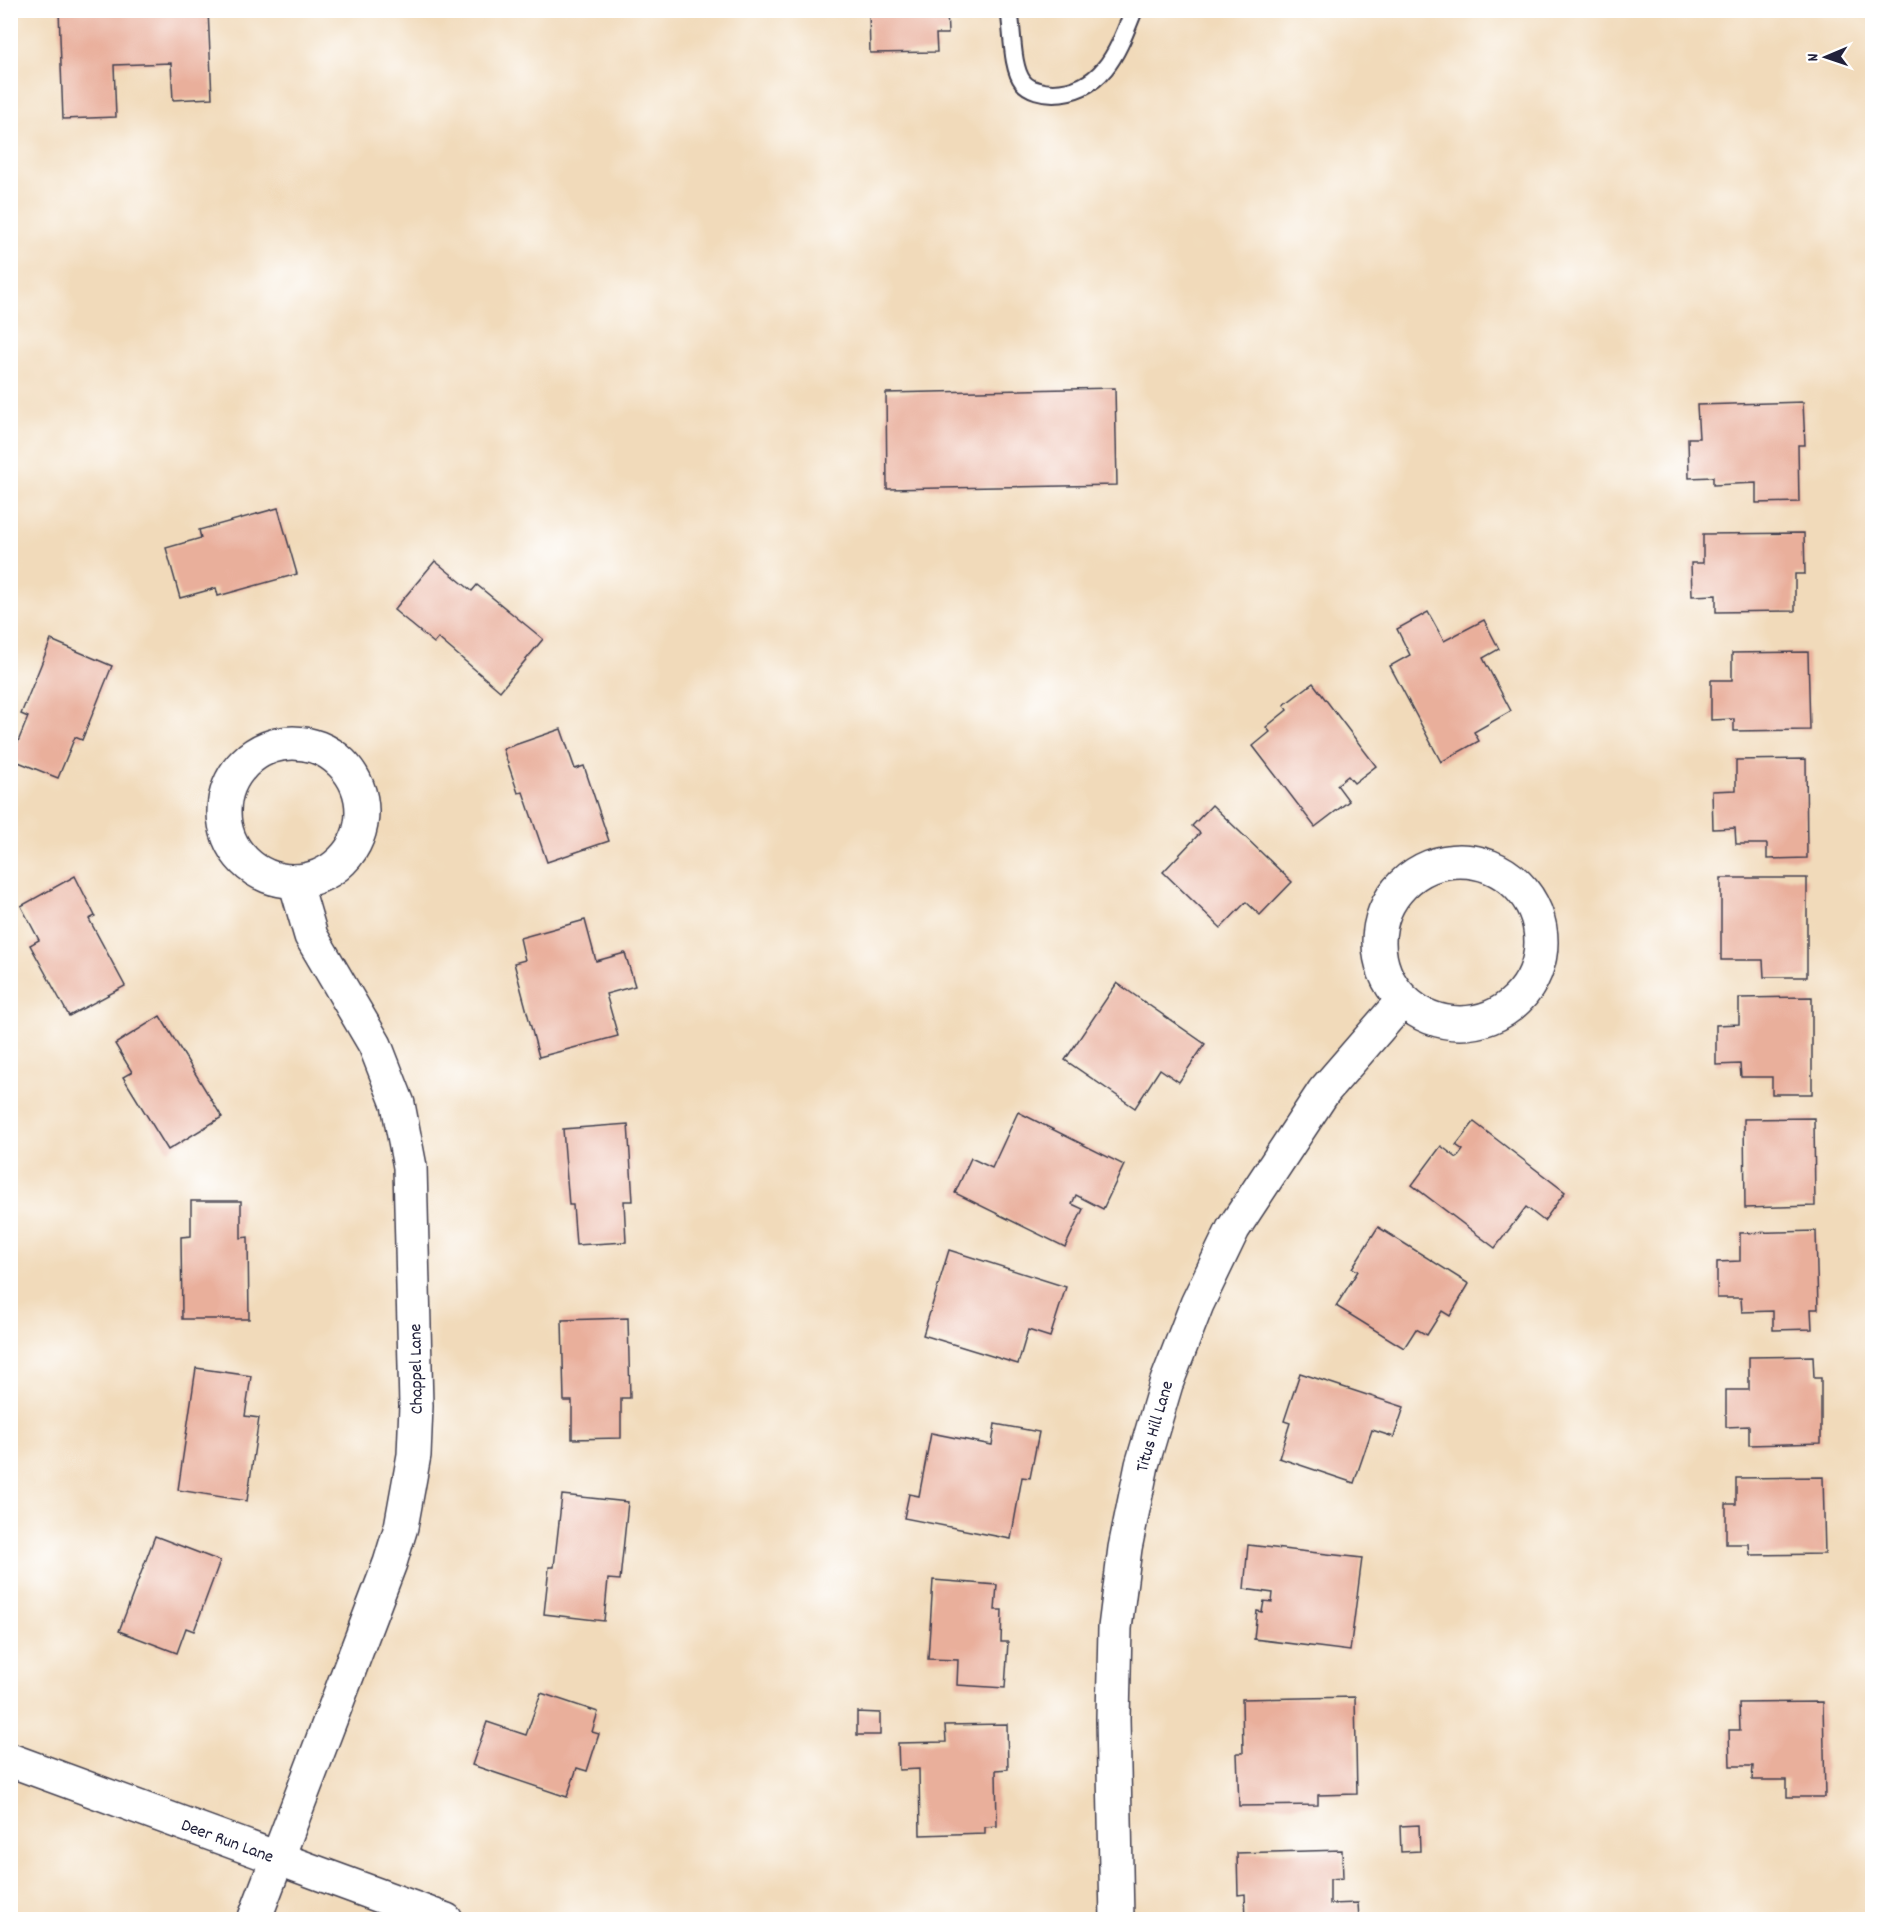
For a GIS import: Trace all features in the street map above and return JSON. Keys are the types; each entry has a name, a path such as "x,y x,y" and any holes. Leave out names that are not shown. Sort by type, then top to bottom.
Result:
{"street":[{"path":"302,742 323,749 342,763 355,781 361,803 360,826 352,847 338,865 318,876 295,881 273,878 253,868 236,852 226,831 223,808 228,786 240,767 258,752 279,744 302,742"},
{"path":"1467,860 1494,867 1517,884 1534,907 1541,934 1539,962 1527,988 1508,1008 1482,1020 1454,1023 1426,1016 1403,1000 1386,977 1379,950 1382,921 1393,895 1413,875 1438,863 1467,860"},
{"name":"Chappel Lane","path":"254,1920 386,1573 401,1527 414,1455 416,1406 410,1167 398,1104 375,1045 310,936 295,881"},
{"name":"Titus Hill Lane","path":"1117,1920 1113,1718 1115,1628 1125,1548 1142,1465 1166,1384 1197,1304 1233,1229 1324,1091 1403,1000"},
{"name":"Deer Run Lane","path":"10,1760 446,1920"}],"lane":[{"path":"1009,10 1017,70 1024,84 1043,93 1062,93 1080,87 1100,75 1116,54 1134,10"}],"building":[{"path":"59,10 208,10 212,98 173,100 171,63 114,65 116,117 63,119"},
{"path":"869,10 947,10 948,34 936,34 937,52 870,53"},
{"path":"1115,388 1117,485 887,489 886,393"},
{"path":"1803,402 1805,445 1798,445 1799,502 1756,503 1756,483 1713,485 1713,477 1689,478 1688,438 1699,438 1697,405"},
{"path":"278,508 297,574 218,596 216,588 180,598 166,548 201,538 199,530"},
{"path":"1804,533 1805,574 1795,574 1795,611 1716,612 1716,595 1692,596 1691,563 1703,563 1703,534"},
{"path":"435,561 472,591 477,585 543,639 500,691 438,638 434,643 394,610"},
{"path":"1428,612 1444,641 1484,620 1499,649 1483,658 1511,711 1474,732 1479,741 1441,762 1390,666 1410,655 1397,629"},
{"path":"51,640 112,666 82,740 75,737 58,778 11,759 28,717 21,714"},
{"path":"1808,652 1810,730 1734,731 1734,719 1711,720 1711,680 1732,680 1732,653"},
{"path":"1313,683 1376,766 1354,783 1348,776 1337,785 1349,801 1315,827 1253,746 1270,732 1266,727 1287,710 1284,705"},
{"path":"561,729 575,769 584,766 609,841 547,862 523,792 518,793 503,749"},
{"path":"1806,759 1807,858 1767,859 1767,844 1736,844 1735,828 1713,829 1712,791 1736,790 1736,760"},
{"path":"1212,805 1292,882 1260,915 1246,902 1221,928 1163,872 1200,833 1192,826"},
{"path":"75,876 95,916 89,919 125,986 69,1016 30,945 39,940 21,906"},
{"path":"1721,878 1807,878 1807,977 1764,977 1763,960 1721,960"},
{"path":"585,920 596,961 625,953 635,986 606,994 618,1036 539,1057 514,963 525,960 520,938"},
{"path":"1117,983 1205,1044 1179,1082 1160,1069 1135,1108 1065,1060"},
{"path":"1812,997 1812,1094 1772,1094 1772,1077 1741,1077 1740,1064 1716,1065 1716,1025 1739,1024 1739,998"},
{"path":"160,1016 222,1117 168,1150 123,1077 132,1072 115,1044"},
{"path":"1018,1112 1124,1165 1103,1209 1076,1195 1072,1204 1083,1209 1065,1247 955,1193 971,1158 992,1168"},
{"path":"1814,1118 1815,1206 1745,1208 1744,1119"},
{"path":"1474,1122 1565,1192 1544,1221 1526,1207 1495,1248 1412,1185 1441,1146 1457,1158 1463,1150 1456,1145"},
{"path":"628,1124 633,1201 624,1201 626,1242 576,1245 573,1205 569,1205 563,1129"},
{"path":"191,1201 241,1201 241,1238 248,1237 249,1319 182,1319 181,1237 191,1236"},
{"path":"1378,1227 1469,1284 1450,1316 1442,1311 1427,1335 1416,1329 1404,1348 1336,1306 1358,1271 1352,1268"},
{"path":"1816,1231 1818,1309 1811,1309 1812,1329 1773,1330 1773,1311 1742,1312 1741,1298 1717,1298 1717,1262 1740,1261 1740,1233"},
{"path":"949,1250 1066,1287 1050,1337 1028,1330 1018,1364 923,1335"},
{"path":"628,1318 630,1398 621,1398 621,1438 572,1439 572,1401 564,1401 562,1320"},
{"path":"1813,1356 1814,1378 1821,1378 1821,1443 1749,1445 1749,1426 1726,1427 1726,1390 1749,1390 1749,1357"},
{"path":"196,1368 251,1376 245,1416 259,1418 247,1501 178,1490"},
{"path":"1300,1373 1404,1407 1394,1437 1372,1430 1354,1483 1279,1458 1290,1423 1284,1421"},
{"path":"995,1424 1039,1432 1030,1478 1022,1477 1011,1539 904,1518 909,1494 919,1496 931,1433 992,1445"},
{"path":"1823,1477 1825,1554 1750,1555 1749,1544 1726,1544 1726,1504 1736,1504 1736,1478"},
{"path":"562,1495 628,1502 620,1580 608,1579 604,1621 544,1614 549,1567 554,1567"},
{"path":"155,1536 220,1561 194,1631 186,1628 177,1653 119,1631"},
{"path":"1248,1545 1362,1558 1350,1651 1254,1639 1257,1611 1262,1612 1264,1601 1272,1602 1273,1593 1244,1589"},
{"path":"933,1580 997,1585 995,1610 1002,1610 1001,1642 1008,1642 1005,1688 957,1685 958,1660 928,1659"},
{"path":"541,1693 598,1712 592,1732 599,1734 587,1771 577,1768 567,1797 472,1765 487,1722 526,1735"},
{"path":"1355,1697 1357,1794 1318,1795 1318,1805 1239,1806 1237,1753 1243,1753 1242,1699"},
{"path":"1823,1702 1825,1797 1787,1797 1787,1780 1752,1780 1753,1766 1730,1766 1729,1730 1740,1730 1739,1703"},
{"path":"857,1712 880,1713 880,1735 857,1735"},
{"path":"1007,1724 1008,1769 996,1770 997,1826 985,1827 985,1833 920,1835 919,1769 899,1770 898,1743 946,1742 945,1725"},
{"path":"1419,1825 1420,1851 1401,1852 1400,1826"},
{"path":"1342,1850 1343,1878 1330,1879 1330,1904 1358,1903 1359,1920 1246,1920 1245,1894 1238,1895 1237,1853"}]}
